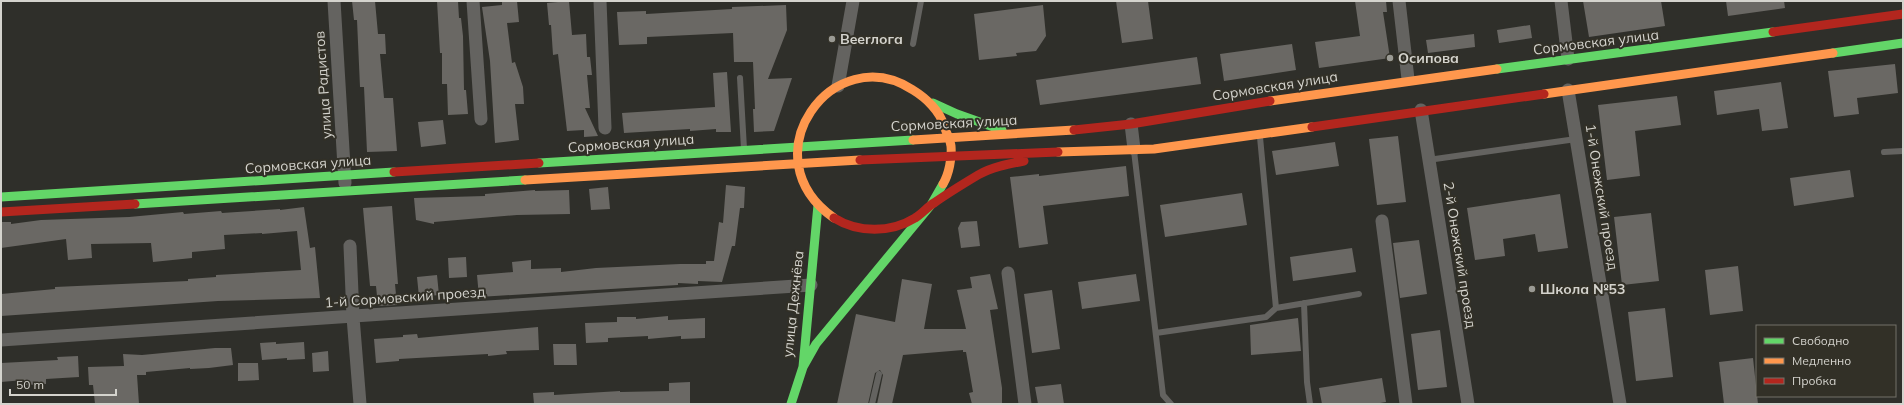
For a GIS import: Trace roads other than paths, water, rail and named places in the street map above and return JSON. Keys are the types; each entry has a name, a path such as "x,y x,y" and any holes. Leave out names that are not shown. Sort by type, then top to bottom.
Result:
{"main road":[{"name":"Сормовская улица","path":"1,197 744,149 950,138 1131,124 1408,79 1736,38 1903,14"},
{"name":"Сормовская улица","path":"1,212 798,163 952,155 1154,149 1421,110 1903,43"},
{"path":"803,367 809,355 821,338 931,205 946,182 952,155 950,138 942,116 932,103 920,92 907,84 884,78 861,78 838,86 824,95 813,107 801,130 798,146 798,163 806,188 818,205 829,215 842,223 871,230 900,226 914,219 931,205 980,175 1001,166 1085,151"},
{"path":"932,103 976,122 1015,133"},
{"name":"улица Дежнёва","path":"791,404 803,367 818,205"}],"street":[{"name":"улица Радистов","path":"334,1 346,191"},
{"path":"473,1 481,119"},
{"path":"603,1 605,128"},
{"path":"838,86 853,1"},
{"path":"1399,1 1408,79"},
{"path":"1560,1 1568,59"},
{"name":"1-й Онежский проезд","path":"1568,90 1620,404"},
{"name":"2-й Онежский проезд","path":"1421,110 1468,404"},
{"path":"1131,124 1134,149"},
{"path":"1382,221 1406,404"},
{"path":"350,246 353,317 360,404"},
{"path":"1008,273 1025,404"},
{"name":"1-й Сормовский проезд","path":"1,340 811,285"}],"lane":[{"path":"913,44 921,1"},
{"path":"740,78 744,149"},
{"path":"1259,133 1276,308"},
{"path":"1428,160 1576,139"},
{"path":"1134,149 1163,395 1171,404"},
{"path":"1884,152 1903,151"},
{"path":"1156,333 1266,317 1276,308 1359,294"},
{"path":"1304,303 1307,382 1310,404"},
{"path":"872,404 879,374"}],"place":[{"name":"Beerлога","path":"832,39"},
{"name":"Осипова","path":"1390,58"},
{"name":"Школа №53","path":"1532,289"}]}
